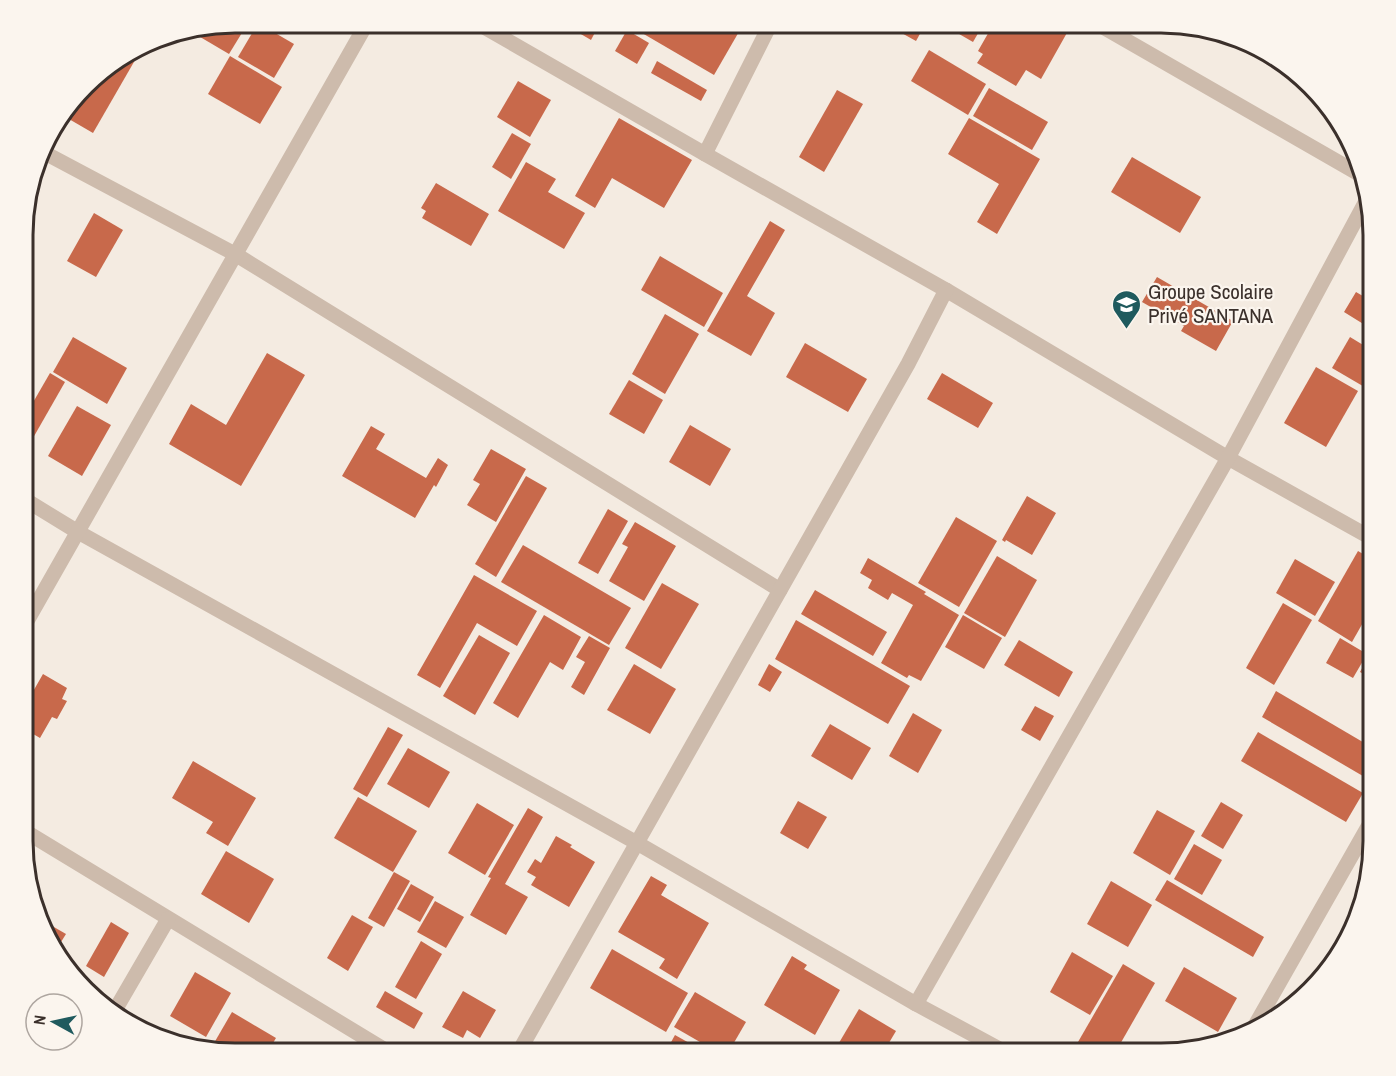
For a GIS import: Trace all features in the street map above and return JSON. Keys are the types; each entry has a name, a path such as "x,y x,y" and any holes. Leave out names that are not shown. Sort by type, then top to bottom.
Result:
{"street":[{"path":"33,611 361,33"},
{"path":"494,33 946,290 1228,458 1363,533"},
{"path":"705,154 766,33"},
{"path":"1128,33 1352,170"},
{"path":"50,156 235,254 780,590"},
{"path":"916,1004 1228,458 1361,210"},
{"path":"524,1043 902,374 946,290"},
{"path":"33,504 78,532 637,843 916,1004 988,1043"},
{"path":"33,836 373,1043"},
{"path":"1261,1016 1363,836"},
{"path":"118,1005 168,919"}],"building":[{"path":"242,33 229,54 200,37"},
{"path":"252,33 275,33 294,44 274,78 238,57"},
{"path":"579,33 595,33 591,40"},
{"path":"625,33 632,33 649,43 637,64 615,51"},
{"path":"642,33 738,33 714,75"},
{"path":"902,33 920,33 916,41"},
{"path":"957,33 978,33 973,42"},
{"path":"988,33 1067,33 1041,79 1026,70 1016,86 977,63 983,54 978,51"},
{"path":"929,50 986,84 968,115 911,81"},
{"path":"230,56 282,87 260,124 208,94"},
{"path":"136,59 93,133 70,119 92,92"},
{"path":"657,61 707,90 701,101 651,73"},
{"path":"518,81 551,100 530,137 497,117"},
{"path":"989,88 1048,122 1032,150 973,116"},
{"path":"837,90 863,104 824,172 799,157"},
{"path":"619,118 692,160 664,208 612,178 595,208 575,196"},
{"path":"969,118 1040,159 997,234 977,222 999,184 948,154"},
{"path":"512,133 531,144 511,179 492,167"},
{"path":"1132,157 1201,197 1180,233 1111,192"},
{"path":"526,162 556,179 548,192 585,213 564,249 498,211"},
{"path":"436,183 489,214 471,246 422,218 426,211 421,208"},
{"path":"94,213 123,230 96,277 67,261"},
{"path":"770,221 785,230 747,296 775,313 751,356 707,331"},
{"path":"660,256 723,293 704,327 641,290"},
{"path":"1157,277 1233,321 1216,351 1181,331 1184,326 1142,302"},
{"path":"1356,292 1363,296 1363,324 1344,312"},
{"path":"665,314 699,334 665,394 632,374"},
{"path":"73,337 127,368 107,404 53,372"},
{"path":"1350,337 1363,345 1363,386 1332,368"},
{"path":"805,343 867,379 848,412 786,377"},
{"path":"267,353 305,375 241,486 169,444 191,404 226,425"},
{"path":"1316,367 1358,391 1326,447 1284,423"},
{"path":"50,373 65,382 33,438 33,402"},
{"path":"942,373 993,403 978,428 927,399"},
{"path":"629,380 663,400 644,434 609,414"},
{"path":"77,406 111,425 82,476 48,456"},
{"path":"690,425 731,449 710,486 669,462"},
{"path":"371,426 385,434 376,449 426,478 438,458 448,465 415,518 342,476"},
{"path":"491,449 526,469 496,522 467,505 480,484 473,480"},
{"path":"526,476 547,488 496,577 475,564"},
{"path":"1027,496 1056,513 1032,555 1002,540"},
{"path":"608,509 628,521 598,574 578,563"},
{"path":"956,517 997,541 959,607 918,583"},
{"path":"635,522 676,546 644,601 609,581 628,547 622,544"},
{"path":"523,545 631,608 609,645 501,582"},
{"path":"1358,551 1363,554 1363,623 1352,642 1318,621"},
{"path":"997,556 1037,580 1005,637 964,613"},
{"path":"868,558 926,592 924,594 959,615 921,681 909,675 907,678 881,663 913,605 892,593 888,600 868,588 872,580 860,573"},
{"path":"1295,559 1335,582 1315,616 1276,593"},
{"path":"474,575 537,611 517,646 477,623 440,688 417,675"},
{"path":"662,583 699,604 661,669 625,648"},
{"path":"815,590 887,632 873,656 801,614"},
{"path":"1283,603 1312,620 1274,685 1246,668"},
{"path":"544,615 581,637 563,670 550,662 518,718 493,703"},
{"path":"963,615 1002,638 984,669 945,647"},
{"path":"796,620 910,686 888,724 775,659"},
{"path":"479,635 510,653 475,715 443,696"},
{"path":"589,636 610,648 584,695 571,687 585,662 576,657"},
{"path":"1340,638 1363,652 1363,661 1353,678 1326,663"},
{"path":"1019,640 1073,672 1059,697 1004,665"},
{"path":"634,664 676,689 650,734 607,710"},
{"path":"769,664 782,672 770,692 758,685"},
{"path":"43,674 67,688 62,699 67,701 57,719 52,717 40,738 33,734 33,692"},
{"path":"1276,691 1363,742 1363,776 1262,717"},
{"path":"1035,706 1054,716 1040,741 1021,730"},
{"path":"913,713 942,730 918,773 889,756"},
{"path":"830,724 871,748 852,780 811,756"},
{"path":"388,727 403,735 367,797 353,789"},
{"path":"1258,732 1363,793 1346,822 1241,761"},
{"path":"408,748 450,772 429,808 387,784"},
{"path":"193,761 256,798 228,846 206,833 213,822 172,798"},
{"path":"358,797 417,831 393,872 334,838"},
{"path":"798,801 827,817 808,849 780,833"},
{"path":"1221,802 1243,815 1223,849 1201,836"},
{"path":"477,803 514,825 485,875 448,853"},
{"path":"528,808 543,817 505,884 528,897 506,935 470,915 491,878 488,877"},
{"path":"1157,810 1195,831 1170,875 1133,853"},
{"path":"556,836 595,862 569,907 531,885 536,877 527,872 535,859 541,863"},
{"path":"1194,844 1222,860 1202,895 1174,879"},
{"path":"226,851 274,879 249,923 201,894"},
{"path":"394,872 410,881 384,927 368,918"},
{"path":"651,876 667,885 661,895 709,923 677,979 659,968 665,959 618,932"},
{"path":"1167,880 1264,937 1253,957 1155,900"},
{"path":"1111,881 1152,905 1128,947 1087,924"},
{"path":"411,884 434,897 420,922 397,909"},
{"path":"435,901 464,917 446,948 417,932"},
{"path":"352,915 373,927 348,971 327,958"},
{"path":"111,922 129,933 104,977 86,966"},
{"path":"52,926 66,934 61,943"},
{"path":"421,941 442,954 416,999 395,987"},
{"path":"612,949 688,993 666,1032 590,988"},
{"path":"1072,952 1113,976 1090,1015 1050,992"},
{"path":"792,956 807,965 804,969 840,990 815,1035 764,1005"},
{"path":"1123,964 1155,983 1121,1043 1078,1042"},
{"path":"1184,967 1237,998 1218,1032 1165,1001"},
{"path":"195,972 231,993 206,1037 170,1016"},
{"path":"385,991 423,1013 414,1029 376,1007"},
{"path":"463,991 496,1010 480,1038 467,1030 463,1038 442,1027"},
{"path":"695,992 746,1022 734,1043 702,1043 674,1027"},
{"path":"859,1009 896,1031 889,1043 839,1043"},
{"path":"232,1012 276,1038 273,1043 215,1042"},
{"path":"675,1035 689,1043 671,1043"}],"place":[{"name":"Groupe Scolaire Privé SANTANA","path":"1127,330"}]}
